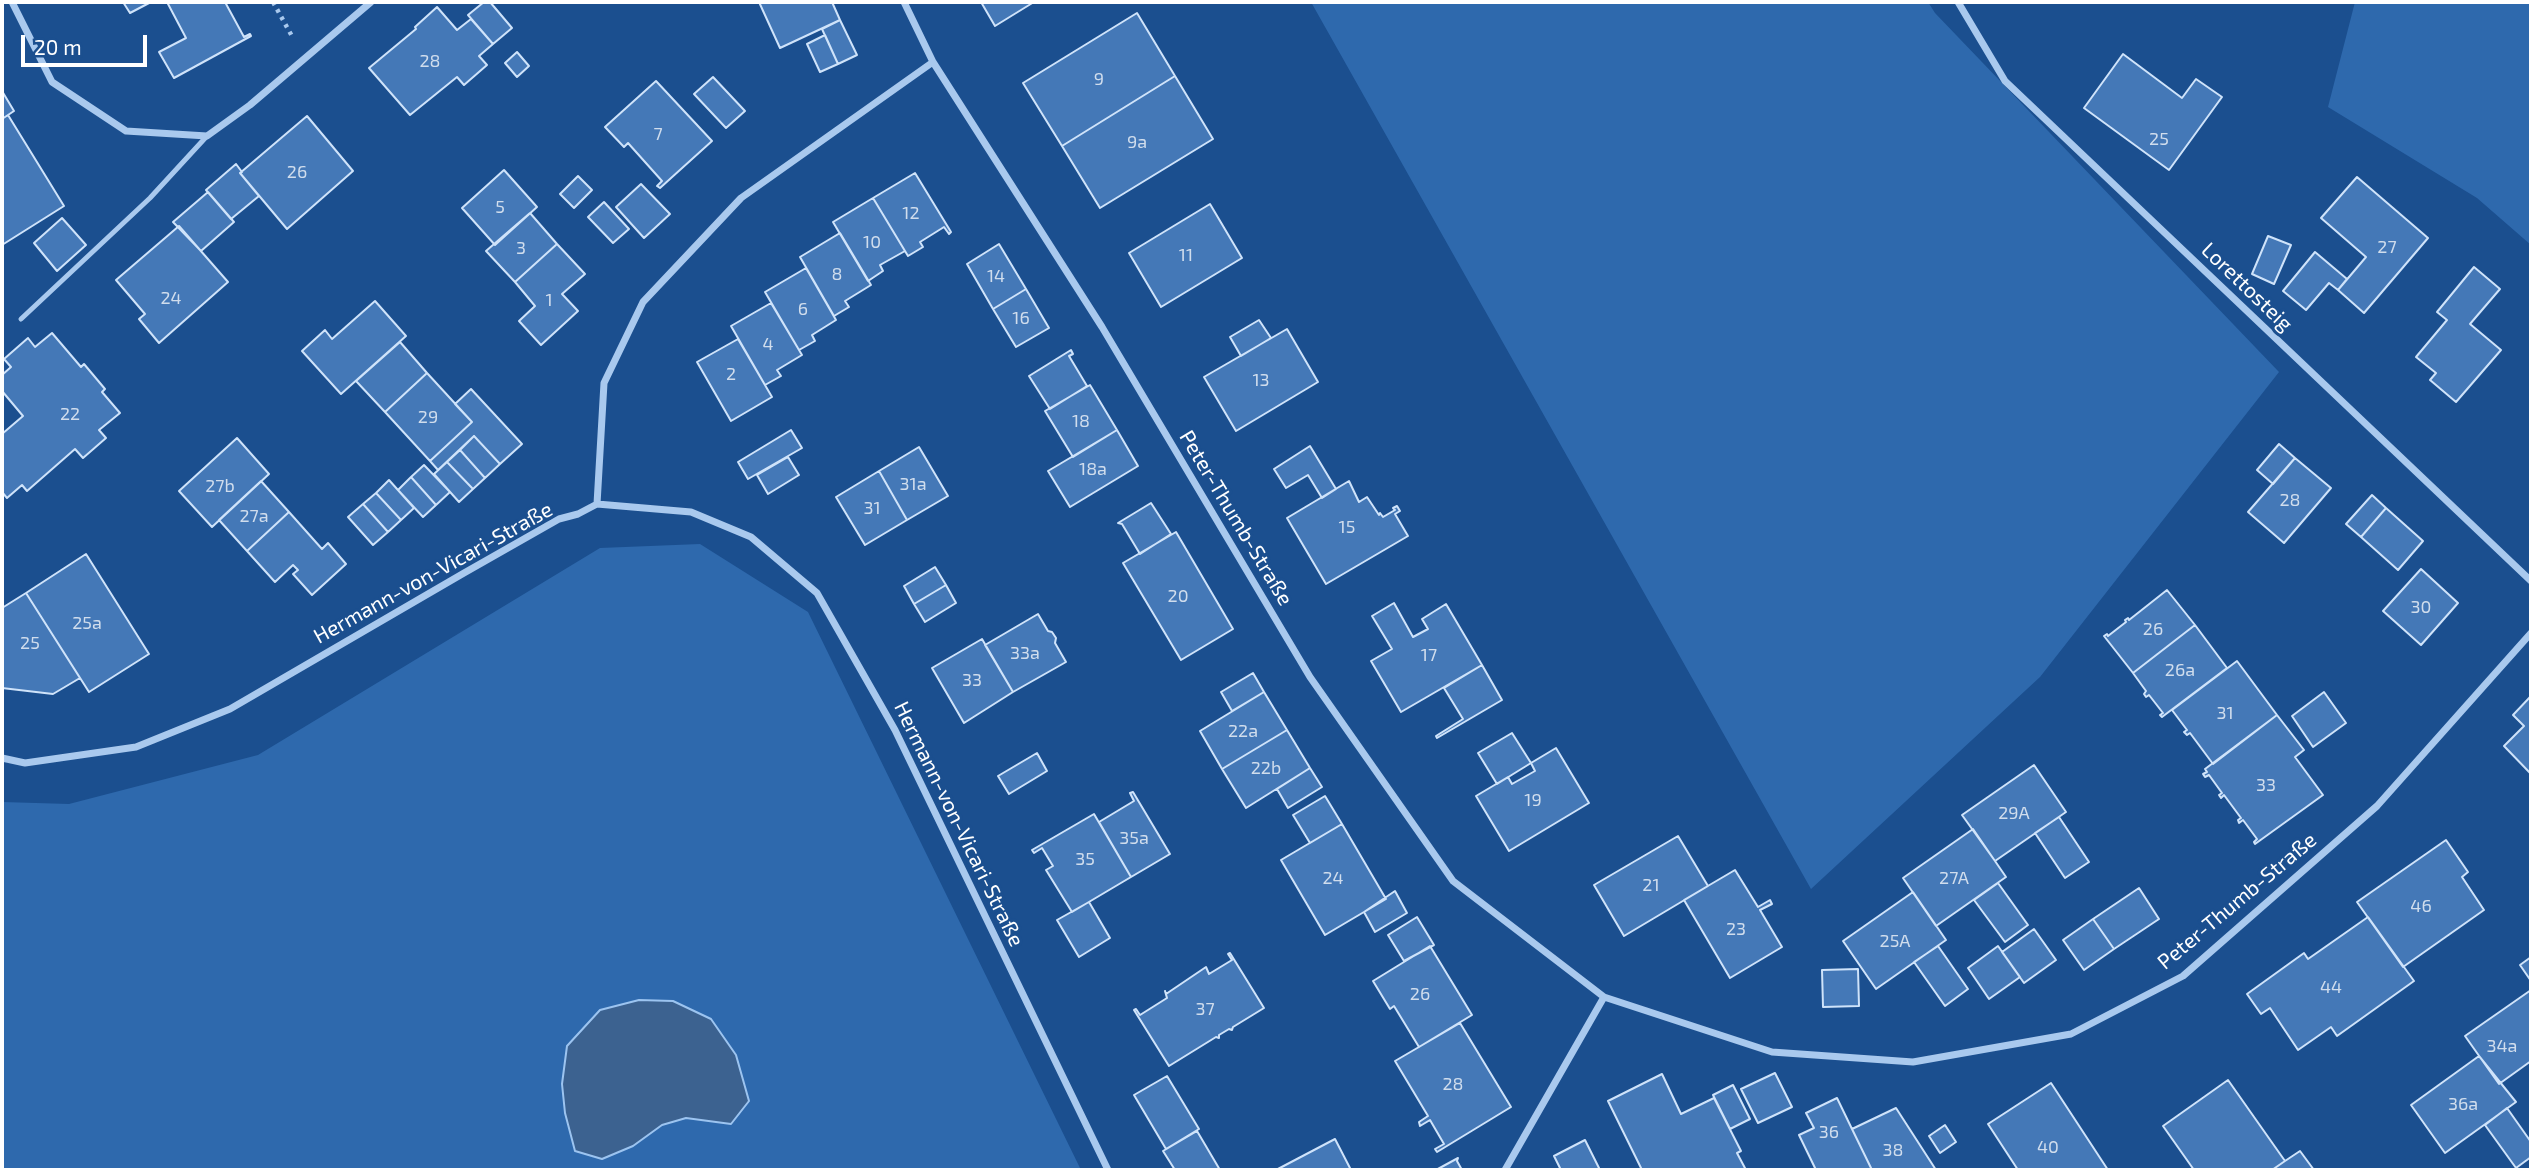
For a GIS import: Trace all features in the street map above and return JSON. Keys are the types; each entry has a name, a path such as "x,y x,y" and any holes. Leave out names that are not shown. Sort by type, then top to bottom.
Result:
{"street":[{"path":"12,2 52,82 126,131 207,136 250,106 371,2"},
{"name":"Peter-Thumb-Straße","path":"904,2 933,62 1102,327 1310,677 1453,881 1604,997 1772,1052 1913,1062 2071,1034 2183,975 2377,806 2531,633"},
{"name":"Lorettosteig","path":"1958,2 2005,81 2531,581"},
{"path":"597,504 604,383 643,302 741,198 933,62"},
{"name":"Hermann-von-Vicari-Straße","path":"2,758 25,763 136,747 230,709 559,519 578,514 597,504 691,512 751,537 817,593 895,730 1108,1170"},
{"path":"1506,1170 1604,997"}],"lane":[{"path":"21,319 149,198 207,136"}],"path":[{"path":"272,2 304,58"}],"shaded area":[{"path":"1311,2 1928,2 1935,13 2279,372 2040,677 1811,889"},
{"path":"2355,2 2531,2 2531,245 2477,198 2328,107"},
{"path":"700,544 808,612 1081,1170 2,1170 2,802 69,804 258,755 600,548"},
{"path":"639,1000 673,1001 711,1019 736,1055 749,1101 731,1124 686,1118 662,1125 633,1146 602,1159 575,1151 565,1113 562,1084 567,1046 600,1010"}],"building":[{"path":"123,2 151,2 130,13"},
{"path":"167,2 225,2 244,37 250,34 251,36 174,78 159,52 186,38"},
{"path":"484,2 490,2 512,28 493,44 468,15"},
{"path":"759,2 832,2 840,20 780,48"},
{"path":"981,2 1034,2 995,26"},
{"path":"437,7 457,30 471,19 493,44 479,56 487,65 464,85 457,77 410,115 369,68 416,29 415,27"},
{"path":"1137,13 1175,76 1062,146 1023,83"},
{"path":"840,20 857,55 838,64 822,29"},
{"path":"825,35 838,64 820,72 807,44"},
{"path":"517,52 529,66 517,77 505,63"},
{"path":"2123,54 2182,98 2196,79 2222,97 2169,170 2084,108"},
{"path":"1175,76 1213,139 1100,208 1062,146"},
{"path":"713,77 745,111 726,128 694,94"},
{"path":"656,81 712,141 660,188 657,186 662,181 628,143 624,147 605,127"},
{"path":"2,91 14,111 2,119"},
{"path":"8,115 64,206 2,245 2,119"},
{"path":"307,116 353,171 287,229 240,173"},
{"path":"236,164 259,196 231,219 206,190"},
{"path":"504,170 537,207 495,245 462,208"},
{"path":"915,173 951,232 949,234 944,227 920,242 923,247 908,256 873,198"},
{"path":"578,176 592,190 574,208 560,194"},
{"path":"2357,177 2428,238 2364,313 2338,290 2366,257 2321,218"},
{"path":"641,184 670,214 644,238 616,207"},
{"path":"208,192 234,222 201,251 173,222"},
{"path":"873,198 905,251 880,265 883,271 868,281 833,222"},
{"path":"604,202 629,229 613,243 588,217"},
{"path":"1210,204 1242,258 1161,307 1129,253"},
{"path":"530,213 557,244 515,282 486,251"},
{"path":"62,218 86,245 57,271 34,243"},
{"path":"179,226 228,282 159,343 139,319 145,314 116,280"},
{"path":"840,233 871,285 845,301 849,307 834,316 800,257"},
{"path":"2268,236 2291,245 2274,284 2252,274"},
{"path":"557,244 585,274 562,294 578,311 541,345 519,321 535,306 515,282"},
{"path":"999,244 1026,289 993,309 967,264"},
{"path":"2315,252 2347,279 2338,290 2329,283 2306,310 2283,291"},
{"path":"2474,267 2500,289 2470,324 2501,350 2456,402 2430,380 2436,373 2416,357 2447,320 2437,312"},
{"path":"806,268 836,320 812,335 815,341 799,350 765,292"},
{"path":"1026,289 1049,328 1016,347 993,309"},
{"path":"375,301 406,336 341,394 302,351 325,330 332,339"},
{"path":"771,303 802,355 777,370 781,376 765,385 731,326"},
{"path":"1259,320 1271,338 1241,356 1230,337"},
{"path":"1287,329 1318,382 1236,431 1204,377"},
{"path":"52,333 81,367 84,364 105,389 102,392 120,413 99,430 106,438 83,458 75,449 27,491 22,485 7,498 2,492 2,434 23,416 2,391 2,375 11,367 4,359 28,338 35,347"},
{"path":"738,339 772,397 731,421 697,362"},
{"path":"400,342 427,373 385,412 356,381"},
{"path":"1071,350 1073,354 1069,356 1087,386 1050,409 1029,376"},
{"path":"427,373 472,422 430,461 385,412"},
{"path":"1090,385 1117,430 1073,457 1045,411"},
{"path":"471,389 522,444 500,464 474,436 438,470 430,461 472,422 455,404"},
{"path":"791,430 802,448 748,479 738,462"},
{"path":"1117,430 1138,466 1070,507 1048,471"},
{"path":"474,436 500,464 485,478 460,450"},
{"path":"237,438 269,474 212,527 179,491"},
{"path":"2279,444 2295,458 2273,484 2257,470"},
{"path":"1310,446 1336,489 1322,498 1308,475 1286,488 1274,469"},
{"path":"919,447 948,496 907,520 879,471"},
{"path":"460,450 485,478 473,489 447,462"},
{"path":"788,457 799,475 768,494 757,475"},
{"path":"2295,458 2331,488 2284,543 2248,512"},
{"path":"447,462 473,489 459,502 434,474"},
{"path":"424,465 450,492 436,505 411,477"},
{"path":"879,471 907,520 865,545 836,497"},
{"path":"411,477 436,505 423,517 398,490"},
{"path":"389,480 414,508 401,520 376,493"},
{"path":"261,481 289,512 247,551 219,520"},
{"path":"1349,481 1359,502 1367,497 1379,515 1380,513 1383,517 1397,506 1400,511 1395,514 1408,536 1326,584 1287,518"},
{"path":"376,493 401,520 388,532 363,504"},
{"path":"2372,495 2386,508 2361,537 2346,524"},
{"path":"1151,503 1171,534 1140,554 1122,524 1118,523"},
{"path":"363,504 388,532 373,545 348,517"},
{"path":"2386,508 2423,541 2398,570 2361,537"},
{"path":"289,512 322,549 328,543 346,564 312,595 293,574 298,570 293,565 275,582 247,551"},
{"path":"1176,532 1233,629 1181,660 1123,563"},
{"path":"86,554 149,654 89,692 26,593"},
{"path":"935,567 946,585 914,604 904,586"},
{"path":"2421,569 2458,603 2421,645 2383,611"},
{"path":"946,585 956,603 925,622 914,604"},
{"path":"2167,590 2195,625 2133,673 2104,636 2108,636 2126,622 2125,620 2129,620"},
{"path":"26,593 80,678 53,694 2,688 2,608"},
{"path":"1394,603 1413,637 1428,629 1422,619 1446,604 1482,665 1401,712 1371,661 1392,649 1372,616"},
{"path":"1038,614 1048,631 1056,638 1055,643 1066,662 1013,692 985,645"},
{"path":"2195,625 2227,668 2162,717 2160,715 2163,713 2149,695 2146,697 2146,691 2133,673"},
{"path":"982,639 1013,692 964,723 932,668"},
{"path":"2237,661 2277,715 2213,764 2190,733 2187,735 2184,732 2187,730 2172,710"},
{"path":"1482,665 1502,700 1437,738 1436,736 1463,719 1444,688"},
{"path":"1253,673 1264,692 1232,711 1221,692"},
{"path":"1264,692 1287,730 1222,769 1200,731"},
{"path":"2324,692 2346,723 2313,747 2292,716"},
{"path":"2531,696 2531,774 2504,746 2524,726 2513,715"},
{"path":"2277,715 2304,750 2295,757 2323,795 2255,844 2257,839 2243,820 2239,823 2241,818 2224,795 2221,798 2219,795 2222,793 2209,775 2205,777 2203,774 2207,772 2205,769"},
{"path":"1287,730 1310,768 1246,808 1222,769"},
{"path":"1512,733 1531,763 1497,784 1478,753"},
{"path":"1556,748 1589,803 1509,851 1476,796 1508,777 1512,784 1535,771 1531,763"},
{"path":"1037,753 1047,771 1009,794 998,776"},
{"path":"2034,765 2066,812 1995,861 1962,815"},
{"path":"1310,768 1322,787 1288,808 1277,789"},
{"path":"1133,792 1170,854 1131,877 1099,822 1134,801 1130,793"},
{"path":"1325,796 1342,824 1310,843 1293,815"},
{"path":"1094,814 1131,877 1072,912 1046,870 1053,866 1042,848 1034,853 1032,850"},
{"path":"2059,817 2089,862 2065,878 2035,833"},
{"path":"1342,824 1386,899 1325,935 1281,860"},
{"path":"1973,829 2006,877 1936,926 1903,878"},
{"path":"1678,836 1708,886 1624,936 1594,885"},
{"path":"2446,840 2468,872 2462,877 2484,910 2403,967 2357,902"},
{"path":"1735,870 1758,907 1770,900 1772,904 1760,910 1782,947 1730,978 1684,900"},
{"path":"1998,883 2028,925 2005,942 1974,900"},
{"path":"2139,888 2159,919 2114,949 2093,919"},
{"path":"1395,891 1407,913 1375,932 1364,912"},
{"path":"1913,892 1946,940 1876,989 1843,941"},
{"path":"1089,902 1110,938 1079,957 1057,920"},
{"path":"1417,917 1434,945 1404,961 1388,935"},
{"path":"2368,917 2414,981 2337,1036 2331,1027 2298,1050 2270,1008 2261,1014 2247,994 2304,953 2308,959"},
{"path":"2093,919 2114,949 2084,970 2063,940"},
{"path":"2034,929 2056,960 2024,983 2002,952"},
{"path":"1430,946 1472,1015 1419,1047 1394,1006 1390,1009 1373,981"},
{"path":"1938,946 1968,989 1945,1006 1914,962"},
{"path":"1998,946 2020,977 1989,999 1968,968"},
{"path":"1230,953 1264,1008 1232,1030 1219,1035 1219,1038 1216,1037 1169,1066 1134,1010 1140,1015 1167,998 1165,991 1166,994 1206,967 1209,974 1232,960 1228,954"},
{"path":"2531,957 2531,981 2520,965"},
{"path":"1858,969 1859,1006 1823,1007 1822,970"},
{"path":"2531,990 2531,1061 2499,1084 2465,1036"},
{"path":"1460,1023 1511,1107 1437,1152 1435,1149 1444,1144 1430,1120 1420,1126 1419,1122 1428,1116 1395,1061"},
{"path":"2479,1056 2516,1102 2445,1153 2411,1105"},
{"path":"1775,1073 1792,1107 1758,1123 1741,1089"},
{"path":"1662,1074 1681,1114 1714,1098 1741,1151 1737,1153 1746,1170 1642,1170 1608,1101"},
{"path":"1167,1076 1199,1129 1166,1149 1134,1095"},
{"path":"2228,1080 2285,1161 2272,1170 2194,1170 2163,1126"},
{"path":"2051,1083 2108,1170 2018,1170 1988,1124"},
{"path":"1733,1085 1750,1119 1730,1129 1713,1095"},
{"path":"1837,1098 1872,1170 1816,1170 1799,1135 1814,1128 1806,1113"},
{"path":"1896,1108 1936,1170 1872,1170 1852,1129"},
{"path":"2507,1108 2531,1142 2531,1157 2516,1168 2485,1125"},
{"path":"1945,1125 1956,1142 1940,1153 1929,1136"},
{"path":"1197,1131 1220,1170 1175,1170 1163,1151"},
{"path":"1335,1139 1351,1170 1276,1170"},
{"path":"1585,1140 1600,1170 1561,1170 1554,1156"},
{"path":"2300,1151 2314,1170 2272,1170 2285,1161"},
{"path":"1458,1158 1462,1170 1436,1170"}]}
